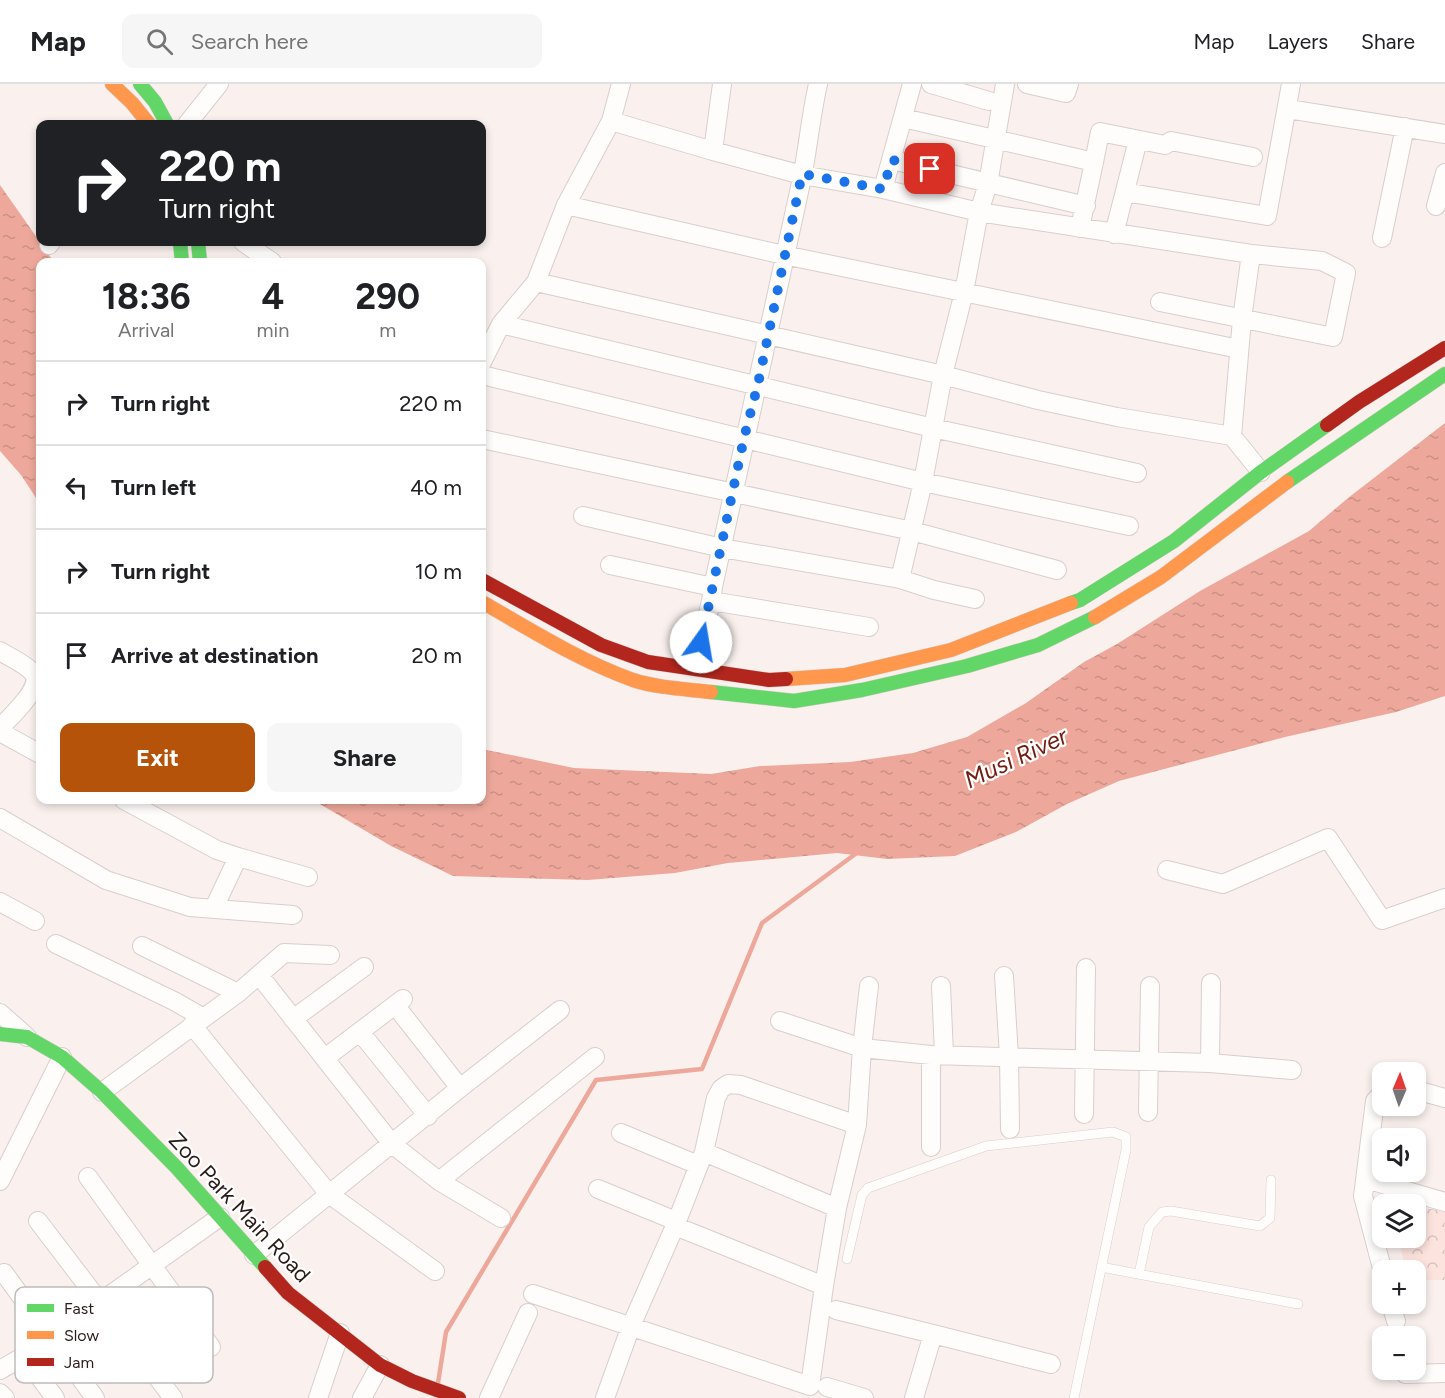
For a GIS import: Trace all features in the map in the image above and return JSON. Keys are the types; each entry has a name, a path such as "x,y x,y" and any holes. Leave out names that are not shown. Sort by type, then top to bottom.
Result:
{"street":[{"path":"112,84 146,120"},
{"path":"140,84 155,102 165,120"},
{"path":"190,120 219,84"},
{"path":"486,354 501,324 536,282 566,205 611,121 621,84"},
{"path":"713,152 722,84"},
{"path":"701,642 744,438 758,384 802,174 818,84"},
{"path":"883,189 912,84"},
{"path":"931,84 989,100"},
{"path":"900,579 924,482 943,375 964,292 979,212 988,184 1005,84"},
{"path":"1028,84 1066,93 1069,84"},
{"path":"1125,192 1267,216 1291,84"},
{"path":"1288,109 1445,134"},
{"path":"903,118 1094,162"},
{"path":"611,121 713,152 802,174 883,189 979,212 1251,254 1322,261 1346,273 1334,337 1160,302"},
{"path":"1382,238 1405,127"},
{"path":"1080,228 1100,132 1165,145 1172,141 1253,157"},
{"path":"1114,234 1138,140"},
{"path":"892,160 1086,206"},
{"path":"1436,206 1445,173"},
{"path":"566,205 784,255 1239,349"},
{"path":"249,246 267,258"},
{"path":"1232,436 1242,319 1251,254"},
{"path":"536,282 943,375 1038,400 1117,417 1232,436 1261,472"},
{"path":"501,324 758,384 933,428 1137,473"},
{"path":"486,581 601,645 648,662 769,680 845,675 951,650 1080,600 1174,541 1261,472 1359,402 1445,348"},
{"path":"486,604 562,648 634,680 665,687 794,701 862,690 967,666 1038,645 1093,618 1161,577 1294,477 1445,374"},
{"path":"486,376 924,482 1129,526"},
{"path":"1324,427 1340,445"},
{"path":"486,440 912,531 1057,570"},
{"path":"584,516 722,548 900,579 934,590 975,599"},
{"path":"610,565 712,594 869,627"},
{"path":"0,651 33,672 35,679 32,692 0,730 36,752"},
{"path":"131,804 217,850 308,878"},
{"path":"0,818 106,880 190,907 293,915"},
{"path":"1167,870 1223,884 1328,837 1382,920 1445,898"},
{"path":"214,908 238,857"},
{"path":"0,902 35,921"},
{"path":"56,944 174,1001 197,1021 329,1194 435,1271"},
{"path":"142,946 238,993"},
{"path":"102,1092 238,993 284,952 330,955"},
{"path":"293,1019 364,967"},
{"path":"1084,1114 1086,968"},
{"path":"259,975 392,1144 439,1181 501,1218"},
{"path":"1004,976 1009,1056 1010,1129"},
{"path":"1210,1063 1211,983"},
{"path":"814,1390 824,1286 837,1208 857,1125 869,986"},
{"path":"931,1147 941,986"},
{"path":"1148,1112 1150,986"},
{"path":"325,1058 399,1002 460,1088"},
{"path":"254,1255 560,1010"},
{"path":"0,1013 27,1037"},
{"path":"780,1021 862,1048 937,1054 1210,1063 1292,1070"},
{"path":"360,1032 428,1116"},
{"name":"Zoo Park Main Road","path":"1,1036 27,1037 62,1057 102,1092 177,1168 288,1293 380,1365 412,1381 459,1398"},
{"path":"0,1181 62,1057"},
{"path":"439,1181 595,1058"},
{"path":"605,1398 631,1326 676,1223 701,1158 716,1098 721,1089 728,1084 741,1085 857,1125"},
{"path":"1426,1093 1445,1098"},
{"path":"1373,1116 1364,1196 1380,1260"},
{"path":"621,1133 701,1158 837,1208"},
{"path":"88,1177 169,1287"},
{"path":"1366,1179 1445,1202"},
{"path":"598,1189 824,1286"},
{"path":"119,1287 220,1216"},
{"path":"38,1221 88,1287"},
{"path":"4,1273 15,1289"},
{"path":"533,1294 814,1390 855,1397"},
{"path":"836,1310 1051,1364"},
{"path":"489,1398 528,1313"},
{"path":"318,1398 340,1333"},
{"path":"914,1398 933,1334"},
{"path":"0,1370 15,1361"},
{"path":"362,1398 380,1365"},
{"path":"1426,1373 1445,1373"},
{"path":"43,1383 54,1398"},
{"path":"84,1383 95,1398"},
{"path":"162,1383 173,1398"},
{"path":"0,1393 5,1398"}],"lane":[{"path":"847,1259 862,1196 867,1188 986,1146 1113,1132 1126,1137 1126,1150 1074,1398"},
{"path":"1139,1274 1149,1227 1162,1212 1171,1211 1260,1226 1270,1218 1271,1180"},
{"path":"1101,1267 1298,1304"}],"green space":[{"path":"1426,1208 1445,1211 1445,1280 1426,1280 1426,1260 1404,1260 1400,1248 1426,1248"}],"water":[{"path":"0,185 36,236 36,246 43,246 51,258 36,258 36,498 21,475 0,451"},
{"name":"Musi River","path":"1445,423 1445,696 1396,712 1285,737 1119,781 1067,804 1016,832 955,856 887,859 837,853 728,863 675,873 588,880 453,876 391,846 320,804 486,804 486,750 574,768 711,774 760,766 850,762 913,753 967,737 1026,703 1084,662 1117,644 1200,591 1309,531"}],"waterway":[{"path":"438,1383 446,1332 596,1080 702,1069 762,923 858,852"}],"traffic: fast":[{"path":"140,84 155,102 165,120"},
{"path":"180,246 182,258"},
{"path":"198,246 200,258"},
{"path":"1287,482 1445,374"},
{"path":"1071,603 1080,600 1174,541 1261,472 1327,425"},
{"path":"711,692 794,701 862,690 967,666 1038,645 1095,617"},
{"path":"0,1034 27,1037 62,1057 102,1092 177,1168 265,1267"}],"traffic: slow":[{"path":"112,84 146,120"},
{"path":"1095,617 1161,577 1287,482"},
{"path":"786,679 845,675 951,650 1071,603"},
{"path":"486,604 594,664 633,680 652,685 711,692"}],"traffic: jam":[{"path":"1327,425 1445,348"},
{"path":"486,582 601,645 648,662 769,680 786,679"},
{"path":"265,1267 288,1293 380,1365 412,1381 459,1398"}],"route":[{"path":"701,642 802,174 883,189 892,160 930,169"}]}
